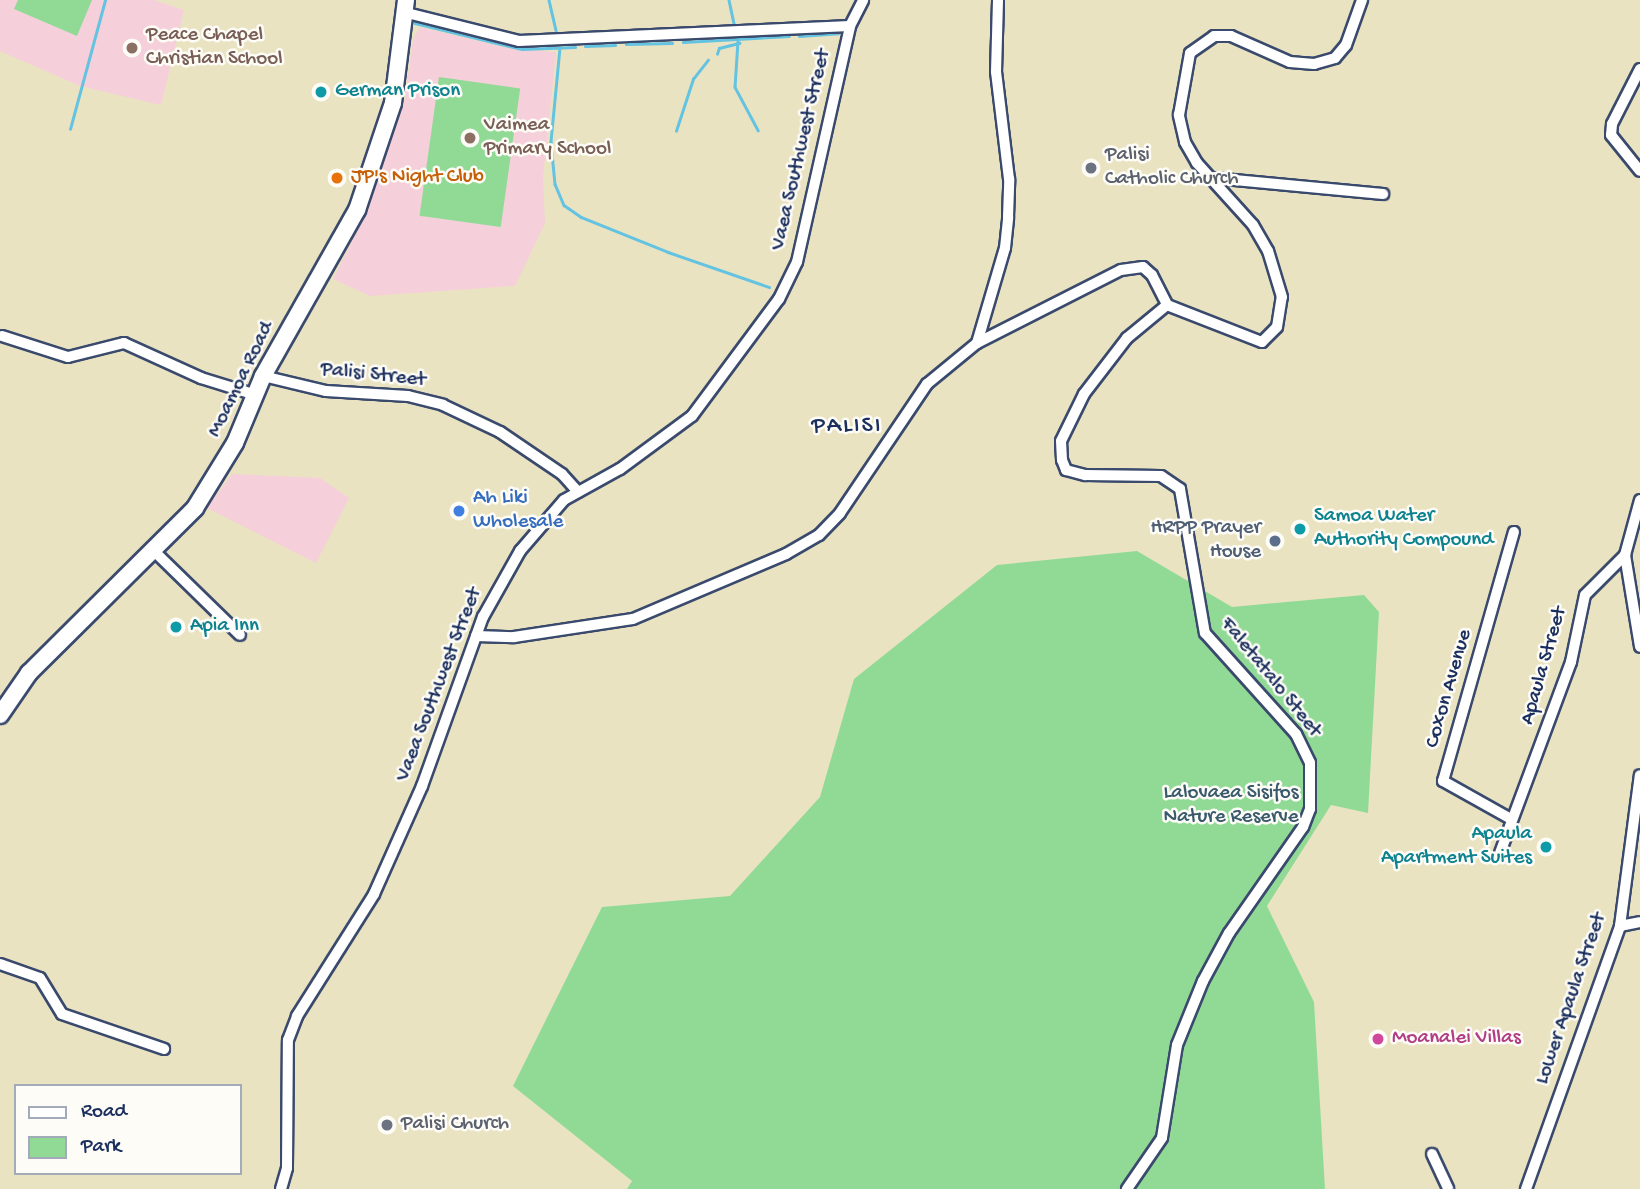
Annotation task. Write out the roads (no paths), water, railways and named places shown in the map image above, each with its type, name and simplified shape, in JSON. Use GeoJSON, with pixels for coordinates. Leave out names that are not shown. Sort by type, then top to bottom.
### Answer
{"type":"FeatureCollection","features":[{"type":"Feature","properties":{"kind":"street","name":"Vaea Southwest Street"},"geometry":{"type":"LineString","coordinates":[[281,1189],[287,1168],[288,1040],[297,1016],[374,894],[422,786],[476,636],[520,551],[564,500],[662,441],[692,416],[779,299],[797,262],[850,26],[863,0]]}},
{"type":"Feature","properties":{"kind":"street"},"geometry":{"type":"LineString","coordinates":[[977,343],[1005,248],[1008,217],[1009,179],[996,72],[998,0]]}},
{"type":"Feature","properties":{"kind":"street"},"geometry":{"type":"LineString","coordinates":[[476,636],[514,637],[633,619],[727,582],[819,535],[840,513],[927,384],[977,343],[1091,283],[1132,267],[1143,267],[1152,275],[1167,305],[1262,342],[1276,327],[1282,297],[1268,251],[1254,225],[1185,142],[1180,116],[1190,53],[1214,36],[1231,36],[1290,62],[1314,64],[1335,58],[1346,45],[1362,0]]}},
{"type":"Feature","properties":{"kind":"street"},"geometry":{"type":"LineString","coordinates":[[407,7],[519,41],[850,26]]}},
{"type":"Feature","properties":{"kind":"street","name":"Moamoa Road"},"geometry":{"type":"LineString","coordinates":[[0,715],[29,673],[195,508],[235,443],[263,376],[357,211],[393,103],[407,7]]}},
{"type":"Feature","properties":{"kind":"street"},"geometry":{"type":"LineString","coordinates":[[1640,69],[1612,124],[1611,135],[1640,171]]}},
{"type":"Feature","properties":{"kind":"street"},"geometry":{"type":"LineString","coordinates":[[1213,178],[1383,194]]}},
{"type":"Feature","properties":{"kind":"street","name":"Faletatalo Steet"},"geometry":{"type":"LineString","coordinates":[[1127,1189],[1162,1138],[1177,1045],[1193,1003],[1229,933],[1303,827],[1313,786],[1306,750],[1296,734],[1205,633],[1180,489],[1161,477],[1066,470],[1062,460],[1061,441],[1084,394],[1127,338],[1167,305]]}},
{"type":"Feature","properties":{"kind":"street"},"geometry":{"type":"LineString","coordinates":[[2,336],[68,357],[124,343],[201,378],[256,394]]}},
{"type":"Feature","properties":{"kind":"street","name":"Palisi Street"},"geometry":{"type":"LineString","coordinates":[[263,376],[326,391],[408,396],[443,405],[500,432],[562,474],[578,492]]}},
{"type":"Feature","properties":{"kind":"street","name":"Apaula Street"},"geometry":{"type":"LineString","coordinates":[[1500,853],[1511,818],[1526,791],[1571,662],[1586,595],[1625,555],[1640,500]]}},
{"type":"Feature","properties":{"kind":"street","name":"Coxon Avenue"},"geometry":{"type":"LineString","coordinates":[[1511,818],[1443,781],[1514,532]]}},
{"type":"Feature","properties":{"kind":"street"},"geometry":{"type":"LineString","coordinates":[[154,551],[240,635]]}},
{"type":"Feature","properties":{"kind":"street"},"geometry":{"type":"LineString","coordinates":[[1625,555],[1640,647]]}},
{"type":"Feature","properties":{"kind":"street","name":"Lower Apaula Street"},"geometry":{"type":"LineString","coordinates":[[1526,1189],[1620,926],[1640,775]]}},
{"type":"Feature","properties":{"kind":"street"},"geometry":{"type":"LineString","coordinates":[[1620,926],[1640,922]]}},
{"type":"Feature","properties":{"kind":"street"},"geometry":{"type":"LineString","coordinates":[[0,964],[40,978],[62,1014],[164,1049]]}},
{"type":"Feature","properties":{"kind":"street"},"geometry":{"type":"LineString","coordinates":[[1432,1154],[1448,1189]]}},
{"type":"Feature","properties":{"kind":"waterway"},"geometry":{"type":"LineString","coordinates":[[70,129],[105,0]]}},
{"type":"Feature","properties":{"kind":"waterway"},"geometry":{"type":"LineString","coordinates":[[549,0],[556,30]]}},
{"type":"Feature","properties":{"kind":"waterway"},"geometry":{"type":"LineString","coordinates":[[729,0],[734,23]]}},
{"type":"Feature","properties":{"kind":"waterway"},"geometry":{"type":"LineString","coordinates":[[415,23],[522,49],[575,47]]}},
{"type":"Feature","properties":{"kind":"waterway"},"geometry":{"type":"LineString","coordinates":[[799,36],[838,33]]}},
{"type":"Feature","properties":{"kind":"waterway"},"geometry":{"type":"LineString","coordinates":[[683,42],[789,36]]}},
{"type":"Feature","properties":{"kind":"waterway"},"geometry":{"type":"LineString","coordinates":[[738,41],[735,87],[758,130]]}},
{"type":"Feature","properties":{"kind":"waterway"},"geometry":{"type":"LineString","coordinates":[[626,44],[672,43]]}},
{"type":"Feature","properties":{"kind":"waterway"},"geometry":{"type":"LineString","coordinates":[[717,54],[719,48],[739,43]]}},
{"type":"Feature","properties":{"kind":"waterway"},"geometry":{"type":"LineString","coordinates":[[585,46],[615,45]]}},
{"type":"Feature","properties":{"kind":"waterway"},"geometry":{"type":"LineString","coordinates":[[560,48],[551,142],[555,184],[564,205],[581,217],[668,252],[769,287]]}},
{"type":"Feature","properties":{"kind":"waterway"},"geometry":{"type":"LineString","coordinates":[[676,131],[693,79],[708,60]]}},
{"type":"Feature","properties":{"kind":"place","name":"Peace Chapel Christian School"},"geometry":{"type":"Point","coordinates":[132,48]}},
{"type":"Feature","properties":{"kind":"place","name":"German Prison"},"geometry":{"type":"Point","coordinates":[321,92]}},
{"type":"Feature","properties":{"kind":"place","name":"Vaimea Primary School"},"geometry":{"type":"Point","coordinates":[470,138]}},
{"type":"Feature","properties":{"kind":"place","name":"Palisi Catholic Church"},"geometry":{"type":"Point","coordinates":[1091,168]}},
{"type":"Feature","properties":{"kind":"place","name":"JP's Night Club"},"geometry":{"type":"Point","coordinates":[337,178]}},
{"type":"Feature","properties":{"kind":"place","name":"Ah Liki Wholesale"},"geometry":{"type":"Point","coordinates":[459,511]}},
{"type":"Feature","properties":{"kind":"place","name":"Samoa Water Authority Compound"},"geometry":{"type":"Point","coordinates":[1300,529]}},
{"type":"Feature","properties":{"kind":"place","name":"HRPP Prayer House"},"geometry":{"type":"Point","coordinates":[1275,541]}},
{"type":"Feature","properties":{"kind":"place","name":"Apia Inn"},"geometry":{"type":"Point","coordinates":[176,627]}},
{"type":"Feature","properties":{"kind":"place","name":"Apaula Apartment Suites"},"geometry":{"type":"Point","coordinates":[1546,847]}},
{"type":"Feature","properties":{"kind":"place","name":"Moanalei Villas"},"geometry":{"type":"Point","coordinates":[1378,1039]}},
{"type":"Feature","properties":{"kind":"place","name":"Palisi Church"},"geometry":{"type":"Point","coordinates":[387,1125]}},
{"type":"Feature","properties":{"kind":"district","name":"PALISI"},"geometry":{"type":"Point","coordinates":[847,427]}},
{"type":"Feature","properties":{"kind":"park label","name":"Lalovaea Sisifos Nature Reserve"},"geometry":{"type":"Point","coordinates":[1231,806]}}]}
